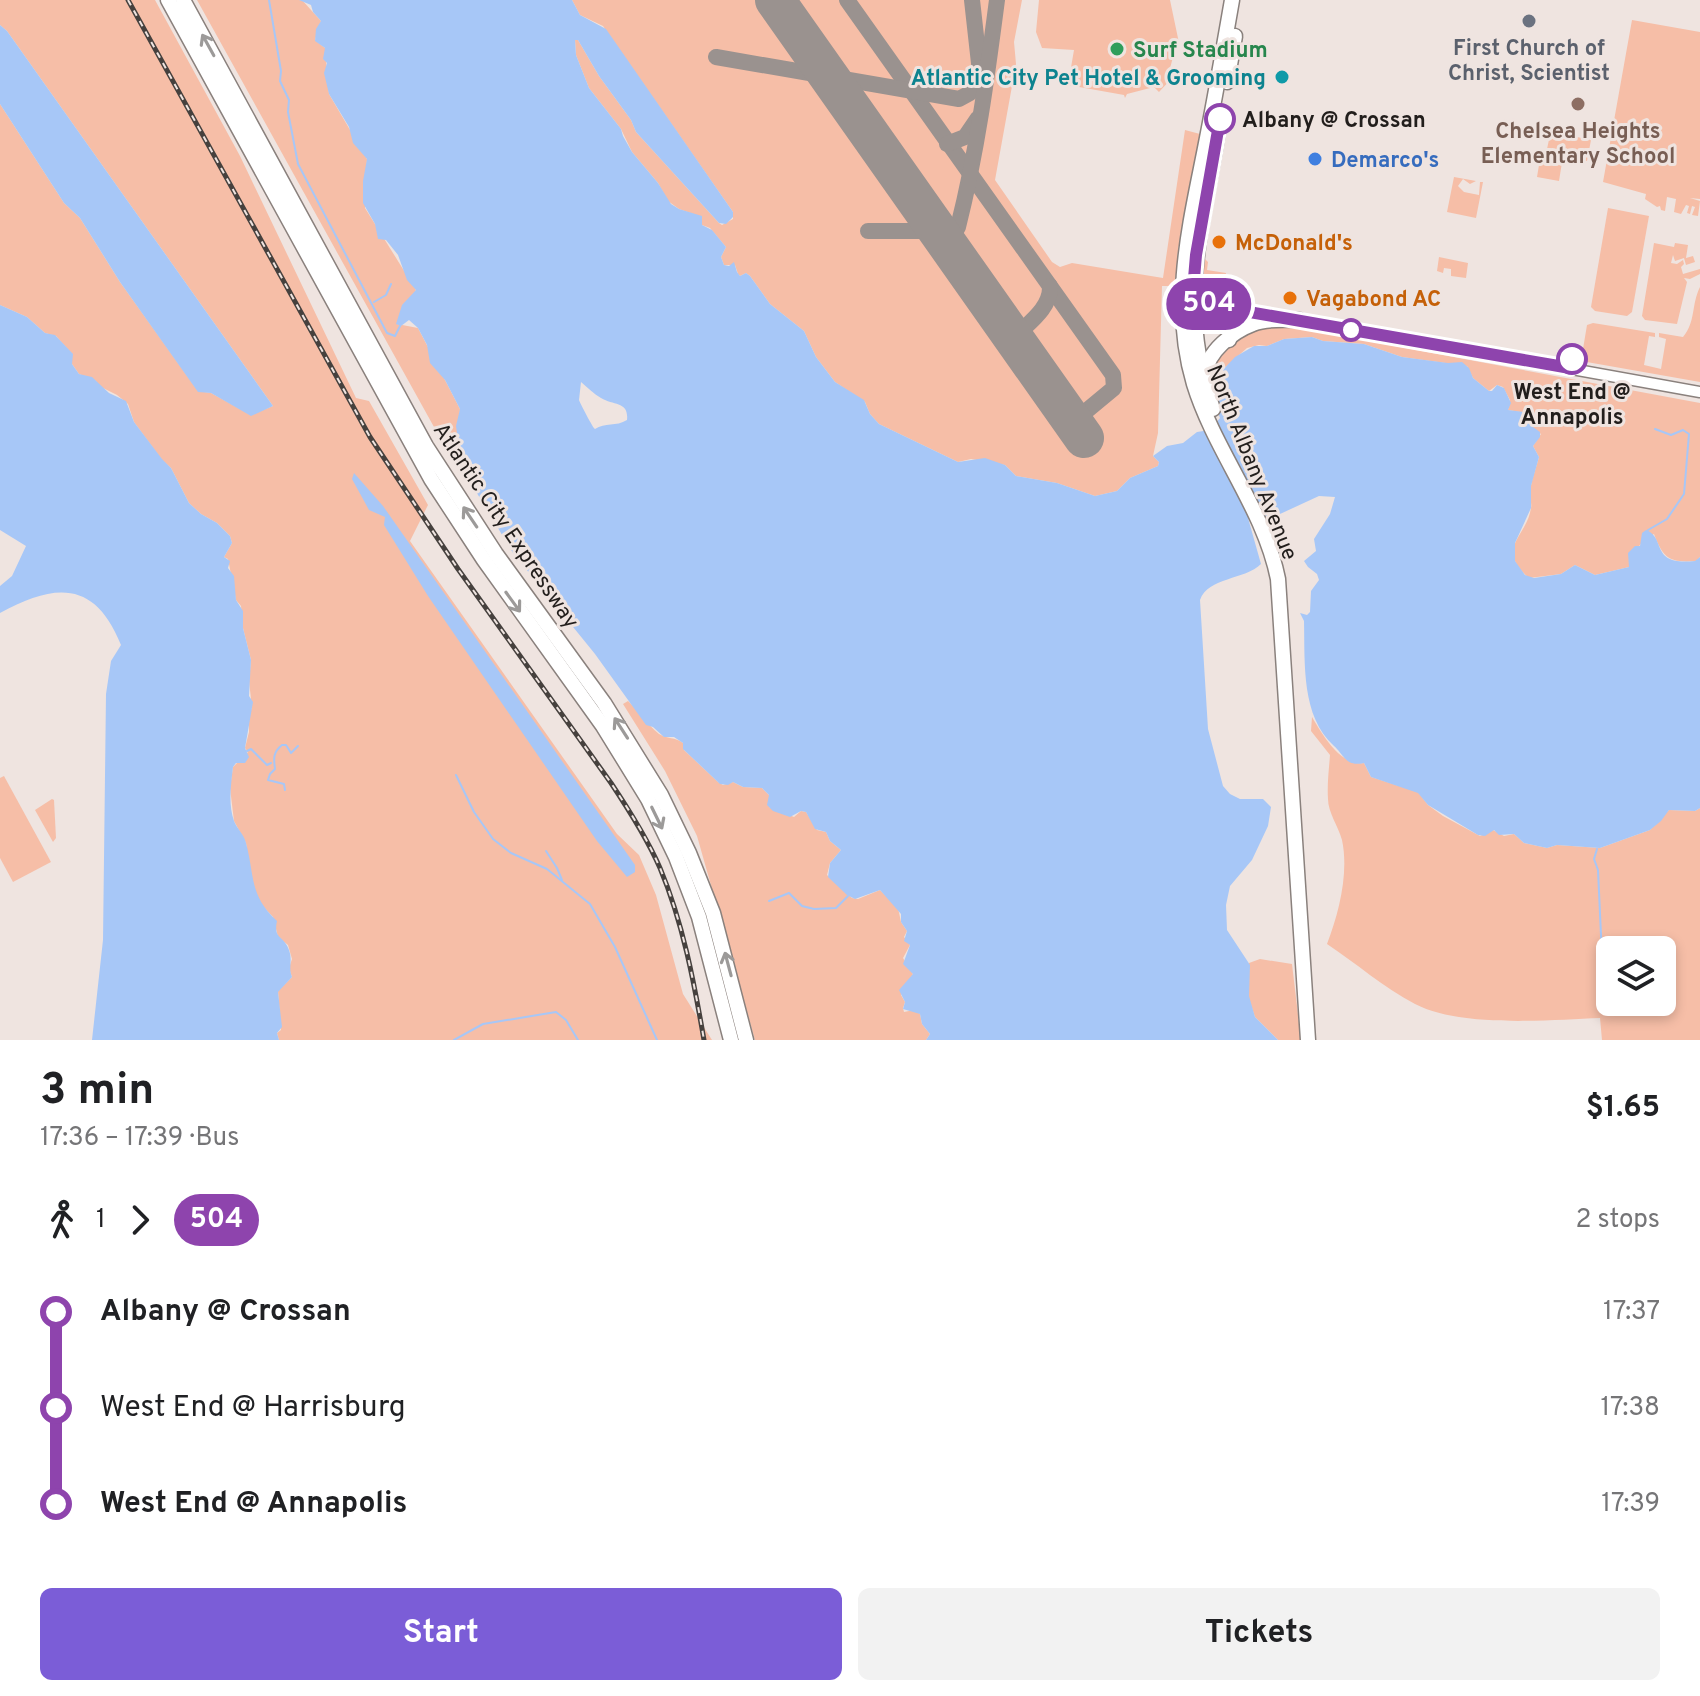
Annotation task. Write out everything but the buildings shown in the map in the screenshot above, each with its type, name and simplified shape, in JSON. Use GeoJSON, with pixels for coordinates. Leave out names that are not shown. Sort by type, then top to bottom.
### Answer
{"type":"FeatureCollection","features":[{"type":"Feature","properties":{"kind":"highway","name":"Atlantic City Expressway"},"geometry":{"type":"LineString","coordinates":[[168,0],[420,461],[465,534],[603,726],[648,799],[676,857],[699,917],[731,1040]]}},
{"type":"Feature","properties":{"kind":"highway","name":"Atlantic City Expressway"},"geometry":{"type":"LineString","coordinates":[[183,0],[426,446],[496,554],[604,703],[661,795],[713,913],[746,1040]]}},
{"type":"Feature","properties":{"kind":"highway","name":"North Albany Avenue"},"geometry":{"type":"LineString","coordinates":[[1232,0],[1184,256],[1188,360],[1283,562],[1289,605],[1316,1040]]}},
{"type":"Feature","properties":{"kind":"highway","name":"North Albany Avenue"},"geometry":{"type":"LineString","coordinates":[[1187,301],[1242,0]]}},
{"type":"Feature","properties":{"kind":"highway"},"geometry":{"type":"LineString","coordinates":[[1228,307],[1233,325],[1229,340]]}},
{"type":"Feature","properties":{"kind":"highway"},"geometry":{"type":"LineString","coordinates":[[1209,407],[1208,360],[1229,340],[1253,324],[1299,320]]}},
{"type":"Feature","properties":{"kind":"highway","name":"North Albany Avenue"},"geometry":{"type":"LineString","coordinates":[[1265,526],[1281,600],[1308,1040]]}},
{"type":"Feature","properties":{"kind":"main road"},"geometry":{"type":"LineString","coordinates":[[1187,301],[1700,392]]}},
{"type":"Feature","properties":{"kind":"shaded area"},"geometry":{"type":"Polygon","coordinates":[[[0,0],[155,0],[240,156],[356,398],[369,401],[428,505],[410,541],[617,834],[639,855],[656,895],[683,994],[712,1040],[279,1040],[278,991],[292,977],[289,968],[292,959],[288,945],[278,937],[273,917],[257,900],[246,843],[234,821],[230,788],[233,767],[248,752],[245,748],[252,708],[249,681],[251,660],[241,606],[236,600],[228,559],[224,557],[232,543],[230,536],[189,503],[171,468],[134,422],[128,404],[96,381],[79,374],[72,364],[72,354],[56,336],[45,333],[27,317],[0,305],[0,104],[64,203],[80,218],[120,282],[198,391],[211,393],[251,415],[273,406],[0,25],[0,0]]]}},
{"type":"Feature","properties":{"kind":"shaded area"},"geometry":{"type":"Polygon","coordinates":[[[197,0],[302,0],[321,21],[315,40],[325,48],[329,94],[367,159],[365,208],[416,290],[397,324],[418,328],[460,409],[457,460],[467,476],[464,477],[439,436],[197,0]]]}},
{"type":"Feature","properties":{"kind":"shaded area"},"geometry":{"type":"Polygon","coordinates":[[[572,0],[1022,0],[1014,42],[1016,64],[995,180],[1052,262],[1060,267],[1072,263],[1163,278],[1185,130],[1200,134],[1178,250],[1175,286],[1162,286],[1158,433],[1153,456],[1159,462],[1158,466],[1130,478],[1117,491],[1095,496],[1057,483],[1016,476],[1005,465],[971,459],[958,462],[879,424],[865,402],[835,382],[816,357],[804,331],[770,304],[750,276],[746,273],[740,276],[735,265],[724,265],[721,257],[726,247],[693,214],[668,201],[658,183],[632,152],[621,129],[589,88],[576,55],[575,40],[578,40],[636,132],[719,223],[722,225],[733,219],[733,212],[603,26],[580,15],[572,0]]]}},
{"type":"Feature","properties":{"kind":"shaded area","name":"Surf Stadium"},"geometry":{"type":"Polygon","coordinates":[[[1039,0],[1170,0],[1179,43],[1169,72],[1173,77],[1159,92],[1154,87],[1127,94],[1125,98],[1124,95],[1068,85],[1074,50],[1042,48],[1036,32],[1039,0]]]}},
{"type":"Feature","properties":{"kind":"shaded area"},"geometry":{"type":"Polygon","coordinates":[[[1632,20],[1700,32],[1700,199],[1690,198],[1700,201],[1698,216],[1692,215],[1695,207],[1692,206],[1690,214],[1687,213],[1689,206],[1686,205],[1681,214],[1674,212],[1676,199],[1667,197],[1665,211],[1645,199],[1646,194],[1603,182],[1632,20]]]}},
{"type":"Feature","properties":{"kind":"shaded area"},"geometry":{"type":"Polygon","coordinates":[[[1554,132],[1591,140],[1587,161],[1563,156],[1559,181],[1537,177],[1541,153],[1549,154],[1550,135],[1554,132]]]}},
{"type":"Feature","properties":{"kind":"shaded area"},"geometry":{"type":"Polygon","coordinates":[[[1454,177],[1476,181],[1470,184],[1463,179],[1458,186],[1464,192],[1479,195],[1480,182],[1483,182],[1476,218],[1447,212],[1454,177]]]}},
{"type":"Feature","properties":{"kind":"shaded area"},"geometry":{"type":"Polygon","coordinates":[[[1608,208],[1649,216],[1632,312],[1627,316],[1595,311],[1591,307],[1608,208]]]}},
{"type":"Feature","properties":{"kind":"shaded area"},"geometry":{"type":"Polygon","coordinates":[[[1654,243],[1674,247],[1675,243],[1688,245],[1686,258],[1693,256],[1695,262],[1686,265],[1684,258],[1675,261],[1673,255],[1671,263],[1677,264],[1683,260],[1683,274],[1700,269],[1700,274],[1690,279],[1684,278],[1687,282],[1677,324],[1645,320],[1642,316],[1654,243]]]}},
{"type":"Feature","properties":{"kind":"shaded area"},"geometry":{"type":"Polygon","coordinates":[[[1439,257],[1468,263],[1466,278],[1451,276],[1451,269],[1444,268],[1443,273],[1437,271],[1439,257]]]}},
{"type":"Feature","properties":{"kind":"shaded area"},"geometry":{"type":"Polygon","coordinates":[[[1205,259],[1208,262],[1207,270],[1226,273],[1225,280],[1228,281],[1224,298],[1201,292],[1202,261],[1205,259]]]}},
{"type":"Feature","properties":{"kind":"shaded area"},"geometry":{"type":"Polygon","coordinates":[[[1700,287],[1700,382],[1581,361],[1587,325],[1593,323],[1655,333],[1655,337],[1649,336],[1644,365],[1661,369],[1666,339],[1659,337],[1659,333],[1683,337],[1690,325],[1700,287]]]}},
{"type":"Feature","properties":{"kind":"shaded area"},"geometry":{"type":"Polygon","coordinates":[[[1271,323],[1700,403],[1700,557],[1696,561],[1673,560],[1664,554],[1654,534],[1637,548],[1629,567],[1595,575],[1575,565],[1561,574],[1529,578],[1519,568],[1513,550],[1528,518],[1531,486],[1539,457],[1533,446],[1541,434],[1529,425],[1532,414],[1508,410],[1510,400],[1503,387],[1497,385],[1489,391],[1473,378],[1467,366],[1402,357],[1364,344],[1323,341],[1312,337],[1284,339],[1267,346],[1247,348],[1220,372],[1215,383],[1212,367],[1219,359],[1245,336],[1271,323]]]}},
{"type":"Feature","properties":{"kind":"shaded area"},"geometry":{"type":"Polygon","coordinates":[[[628,701],[659,734],[683,743],[684,750],[718,782],[762,788],[769,795],[769,807],[794,817],[801,811],[806,812],[817,830],[826,832],[830,841],[841,850],[830,863],[827,875],[852,898],[858,899],[880,890],[898,908],[907,931],[904,937],[910,945],[903,958],[913,974],[901,995],[905,1002],[903,1008],[904,1012],[914,1010],[920,1014],[922,1024],[930,1034],[926,1040],[755,1040],[697,836],[665,771],[623,704],[628,701]]]}},
{"type":"Feature","properties":{"kind":"shaded area"},"geometry":{"type":"Polygon","coordinates":[[[1312,717],[1333,748],[1348,760],[1364,763],[1371,777],[1418,792],[1428,805],[1443,816],[1480,836],[1493,830],[1504,836],[1514,834],[1524,843],[1547,848],[1557,845],[1600,848],[1650,830],[1669,810],[1695,811],[1700,808],[1700,1040],[1602,1040],[1600,1018],[1506,1021],[1434,1012],[1392,991],[1327,944],[1342,893],[1344,866],[1342,840],[1328,804],[1330,755],[1311,731],[1312,717]]]}},
{"type":"Feature","properties":{"kind":"shaded area"},"geometry":{"type":"Polygon","coordinates":[[[4,776],[51,862],[13,882],[0,858],[0,778],[4,776]]]}},
{"type":"Feature","properties":{"kind":"shaded area"},"geometry":{"type":"Polygon","coordinates":[[[52,799],[56,838],[53,842],[35,810],[52,799]]]}},
{"type":"Feature","properties":{"kind":"shaded area"},"geometry":{"type":"Polygon","coordinates":[[[1260,959],[1292,964],[1301,1040],[1278,1040],[1255,1017],[1249,999],[1249,963],[1260,959]]]}},
{"type":"Feature","properties":{"kind":"water"},"geometry":{"type":"Polygon","coordinates":[[[299,0],[572,0],[580,15],[606,29],[733,212],[733,217],[726,224],[719,223],[636,132],[578,40],[575,40],[576,55],[589,88],[621,129],[632,152],[671,204],[702,216],[702,225],[712,230],[726,247],[721,257],[724,265],[734,262],[740,276],[746,273],[750,276],[770,304],[804,331],[816,357],[835,382],[864,400],[879,424],[958,462],[985,458],[1005,465],[1016,476],[1057,483],[1095,496],[1117,491],[1130,478],[1158,466],[1159,462],[1153,456],[1167,446],[1183,443],[1197,432],[1210,430],[1220,418],[1215,383],[1217,376],[1235,357],[1254,346],[1312,337],[1323,341],[1364,344],[1402,357],[1462,362],[1473,378],[1489,391],[1497,385],[1504,388],[1511,403],[1508,410],[1531,413],[1530,425],[1540,432],[1533,446],[1539,457],[1531,486],[1531,508],[1515,543],[1515,561],[1525,575],[1534,578],[1561,574],[1575,565],[1595,575],[1629,567],[1628,553],[1635,546],[1640,546],[1642,533],[1646,530],[1671,559],[1695,561],[1700,557],[1700,808],[1695,811],[1669,810],[1650,830],[1600,848],[1557,845],[1547,848],[1524,843],[1514,834],[1499,835],[1494,830],[1485,836],[1478,835],[1428,805],[1418,793],[1371,777],[1364,763],[1346,760],[1323,734],[1316,720],[1310,705],[1305,672],[1304,621],[1300,613],[1307,615],[1310,612],[1311,591],[1319,580],[1304,561],[1316,551],[1314,539],[1330,514],[1335,497],[1319,496],[1280,514],[1248,518],[1261,564],[1211,587],[1200,600],[1208,729],[1223,786],[1240,799],[1263,799],[1271,807],[1268,826],[1252,860],[1230,886],[1226,905],[1227,930],[1250,965],[1249,996],[1255,1017],[1278,1040],[926,1040],[930,1034],[922,1024],[920,1014],[903,1009],[905,1002],[899,990],[913,974],[903,964],[910,945],[904,941],[907,931],[901,922],[901,914],[880,890],[855,899],[828,877],[830,863],[841,850],[830,841],[826,832],[815,829],[806,812],[801,811],[790,817],[773,811],[767,805],[769,795],[762,788],[743,787],[733,782],[720,784],[683,749],[683,743],[674,737],[664,737],[646,725],[595,654],[513,553],[457,460],[460,455],[456,426],[460,409],[445,380],[430,363],[427,345],[418,328],[409,320],[401,326],[396,324],[402,305],[416,290],[407,280],[398,255],[386,240],[378,239],[375,224],[363,203],[367,159],[353,143],[349,127],[329,94],[324,73],[327,63],[323,59],[325,48],[315,41],[316,29],[321,21],[311,5],[299,0]],[[581,382],[579,400],[595,429],[627,420],[623,407],[601,398],[581,382]]]}},
{"type":"Feature","properties":{"kind":"water"},"geometry":{"type":"Polygon","coordinates":[[[0,25],[273,406],[251,416],[211,393],[198,392],[120,282],[80,218],[64,203],[0,104],[0,25]]]}},
{"type":"Feature","properties":{"kind":"water"},"geometry":{"type":"Polygon","coordinates":[[[0,305],[27,317],[45,333],[55,335],[73,354],[72,364],[79,374],[92,377],[109,393],[126,401],[134,422],[171,468],[189,503],[230,536],[232,543],[224,557],[230,561],[228,568],[234,576],[236,600],[243,611],[243,628],[251,660],[249,696],[253,702],[245,748],[249,757],[245,763],[236,763],[233,767],[231,808],[234,821],[245,840],[257,894],[277,921],[278,935],[290,954],[292,977],[278,992],[282,1027],[277,1033],[279,1040],[92,1040],[103,940],[106,694],[111,661],[121,645],[99,608],[86,598],[71,593],[38,596],[0,613],[0,586],[12,576],[26,546],[0,530],[0,305]]]}},
{"type":"Feature","properties":{"kind":"water"},"geometry":{"type":"Polygon","coordinates":[[[354,473],[383,506],[635,865],[635,872],[627,877],[597,841],[428,596],[384,525],[385,517],[369,510],[352,479],[354,473]]]}},
{"type":"Feature","properties":{"kind":"waterway"},"geometry":{"type":"LineString","coordinates":[[269,0],[280,81],[289,100],[288,112],[298,164],[387,333],[395,336],[400,326]]}},
{"type":"Feature","properties":{"kind":"waterway"},"geometry":{"type":"LineString","coordinates":[[374,302],[386,295],[391,284]]}},
{"type":"Feature","properties":{"kind":"waterway"},"geometry":{"type":"LineString","coordinates":[[1648,530],[1667,519],[1684,494],[1689,434],[1683,430],[1671,435],[1655,429]]}},
{"type":"Feature","properties":{"kind":"waterway"},"geometry":{"type":"LineString","coordinates":[[285,790],[284,784],[268,780],[275,769],[275,754],[282,745],[286,745],[291,753],[298,746]]}},
{"type":"Feature","properties":{"kind":"waterway"},"geometry":{"type":"LineString","coordinates":[[247,751],[251,749],[267,765],[271,763]]}},
{"type":"Feature","properties":{"kind":"waterway"},"geometry":{"type":"LineString","coordinates":[[456,775],[474,812],[493,839],[511,853],[547,869],[590,904],[615,947],[657,1040]]}},
{"type":"Feature","properties":{"kind":"waterway"},"geometry":{"type":"LineString","coordinates":[[1597,849],[1594,859],[1598,870],[1601,936]]}},
{"type":"Feature","properties":{"kind":"waterway"},"geometry":{"type":"LineString","coordinates":[[546,851],[562,880]]}},
{"type":"Feature","properties":{"kind":"waterway"},"geometry":{"type":"LineString","coordinates":[[769,901],[789,893],[802,906],[836,908],[848,896]]}},
{"type":"Feature","properties":{"kind":"waterway"},"geometry":{"type":"LineString","coordinates":[[454,1040],[483,1024],[556,1012],[566,1020],[578,1040]]}},
{"type":"Feature","properties":{"kind":"taxiway"},"geometry":{"type":"LineString","coordinates":[[847,0],[1113,375],[1114,388],[1073,422]]}},
{"type":"Feature","properties":{"kind":"taxiway"},"geometry":{"type":"LineString","coordinates":[[972,0],[980,72]]}},
{"type":"Feature","properties":{"kind":"taxiway"},"geometry":{"type":"LineString","coordinates":[[868,231],[925,231],[943,238],[954,234],[958,227],[976,143],[997,0]]}},
{"type":"Feature","properties":{"kind":"taxiway"},"geometry":{"type":"LineString","coordinates":[[716,57],[959,99],[970,93],[980,68]]}},
{"type":"Feature","properties":{"kind":"taxiway"},"geometry":{"type":"LineString","coordinates":[[947,144],[965,137],[978,118]]}},
{"type":"Feature","properties":{"kind":"taxiway"},"geometry":{"type":"LineString","coordinates":[[1007,329],[1021,331],[1031,322],[1045,305],[1050,286]]}},
{"type":"Feature","properties":{"kind":"runway"},"geometry":{"type":"LineString","coordinates":[[775,0],[1084,438]]}},
{"type":"Feature","properties":{"kind":"railway"},"geometry":{"type":"LineString","coordinates":[[128,0],[370,437],[644,835],[675,910],[692,975],[704,1040]]}},
{"type":"Feature","properties":{"kind":"bus line","name":"504"},"geometry":{"type":"LineString","coordinates":[[1220,119],[1196,255],[1192,302],[1570,368],[1572,359]]}},
{"type":"Feature","properties":{"kind":"place","name":"First Church of Christ, Scientist"},"geometry":{"type":"Point","coordinates":[1529,21]}},
{"type":"Feature","properties":{"kind":"place","name":"Surf Stadium"},"geometry":{"type":"Point","coordinates":[1117,49]}},
{"type":"Feature","properties":{"kind":"place","name":"Atlantic City Pet Hotel & Grooming"},"geometry":{"type":"Point","coordinates":[1282,77]}},
{"type":"Feature","properties":{"kind":"place","name":"Chelsea Heights Elementary School"},"geometry":{"type":"Point","coordinates":[1578,104]}},
{"type":"Feature","properties":{"kind":"place","name":"Albany @ Crossan"},"geometry":{"type":"Point","coordinates":[1220,119]}},
{"type":"Feature","properties":{"kind":"place","name":"Demarco's"},"geometry":{"type":"Point","coordinates":[1315,159]}},
{"type":"Feature","properties":{"kind":"place","name":"McDonald's"},"geometry":{"type":"Point","coordinates":[1219,242]}},
{"type":"Feature","properties":{"kind":"place","name":"Vagabond AC"},"geometry":{"type":"Point","coordinates":[1290,298]}},
{"type":"Feature","properties":{"kind":"place","name":"West End @ Annapolis"},"geometry":{"type":"Point","coordinates":[1572,359]}}]}
